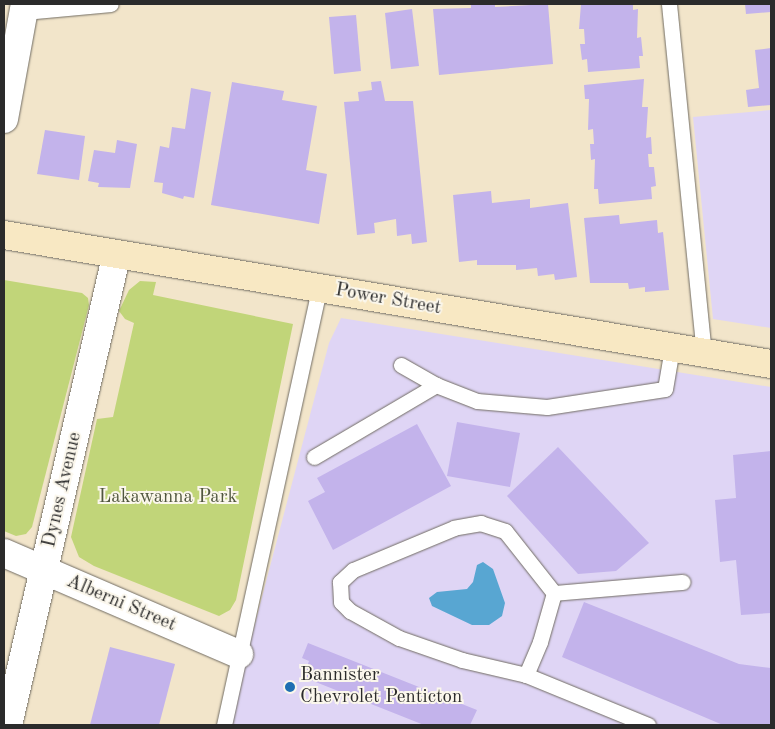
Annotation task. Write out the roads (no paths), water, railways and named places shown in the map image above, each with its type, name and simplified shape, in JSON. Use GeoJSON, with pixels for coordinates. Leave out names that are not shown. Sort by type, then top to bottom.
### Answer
{"type":"FeatureCollection","features":[{"type":"Feature","properties":{"kind":"street"},"geometry":{"type":"LineString","coordinates":[[4,119],[24,8]]}},
{"type":"Feature","properties":{"kind":"street","name":"Power Street"},"geometry":{"type":"LineString","coordinates":[[4,235],[771,364]]}},
{"type":"Feature","properties":{"kind":"street","name":"Dynes Avenue"},"geometry":{"type":"LineString","coordinates":[[8,725],[117,254]]}},
{"type":"Feature","properties":{"kind":"street","name":"Alberni Street"},"geometry":{"type":"LineString","coordinates":[[4,553],[239,654]]}},
{"type":"Feature","properties":{"kind":"lane"},"geometry":{"type":"LineString","coordinates":[[24,8],[111,4]]}},
{"type":"Feature","properties":{"kind":"lane"},"geometry":{"type":"LineString","coordinates":[[670,4],[704,353]]}},
{"type":"Feature","properties":{"kind":"lane"},"geometry":{"type":"LineString","coordinates":[[224,725],[319,288]]}},
{"type":"Feature","properties":{"kind":"lane"},"geometry":{"type":"LineString","coordinates":[[401,365],[436,384],[476,401],[547,408],[665,389],[672,348]]}},
{"type":"Feature","properties":{"kind":"lane"},"geometry":{"type":"LineString","coordinates":[[314,457],[436,384]]}},
{"type":"Feature","properties":{"kind":"lane"},"geometry":{"type":"LineString","coordinates":[[554,593],[505,531],[480,523],[454,528],[371,562],[353,570],[340,582],[341,602],[350,611],[399,638],[462,660],[526,675],[648,725]]}},
{"type":"Feature","properties":{"kind":"lane"},"geometry":{"type":"LineString","coordinates":[[554,593],[683,582]]}},
{"type":"Feature","properties":{"kind":"lane"},"geometry":{"type":"LineString","coordinates":[[526,675],[540,642],[554,593]]}},
{"type":"Feature","properties":{"kind":"water"},"geometry":{"type":"Polygon","coordinates":[[[483,562],[493,569],[505,603],[502,616],[489,625],[472,625],[432,606],[429,598],[437,592],[467,589],[473,582],[477,565],[483,562]]]}},
{"type":"Feature","properties":{"kind":"place","name":"Bannister Chevrolet Penticton"},"geometry":{"type":"Point","coordinates":[290,687]}},
{"type":"Feature","properties":{"kind":"park label","name":"Lakawanna Park"},"geometry":{"type":"Point","coordinates":[168,498]}}]}
